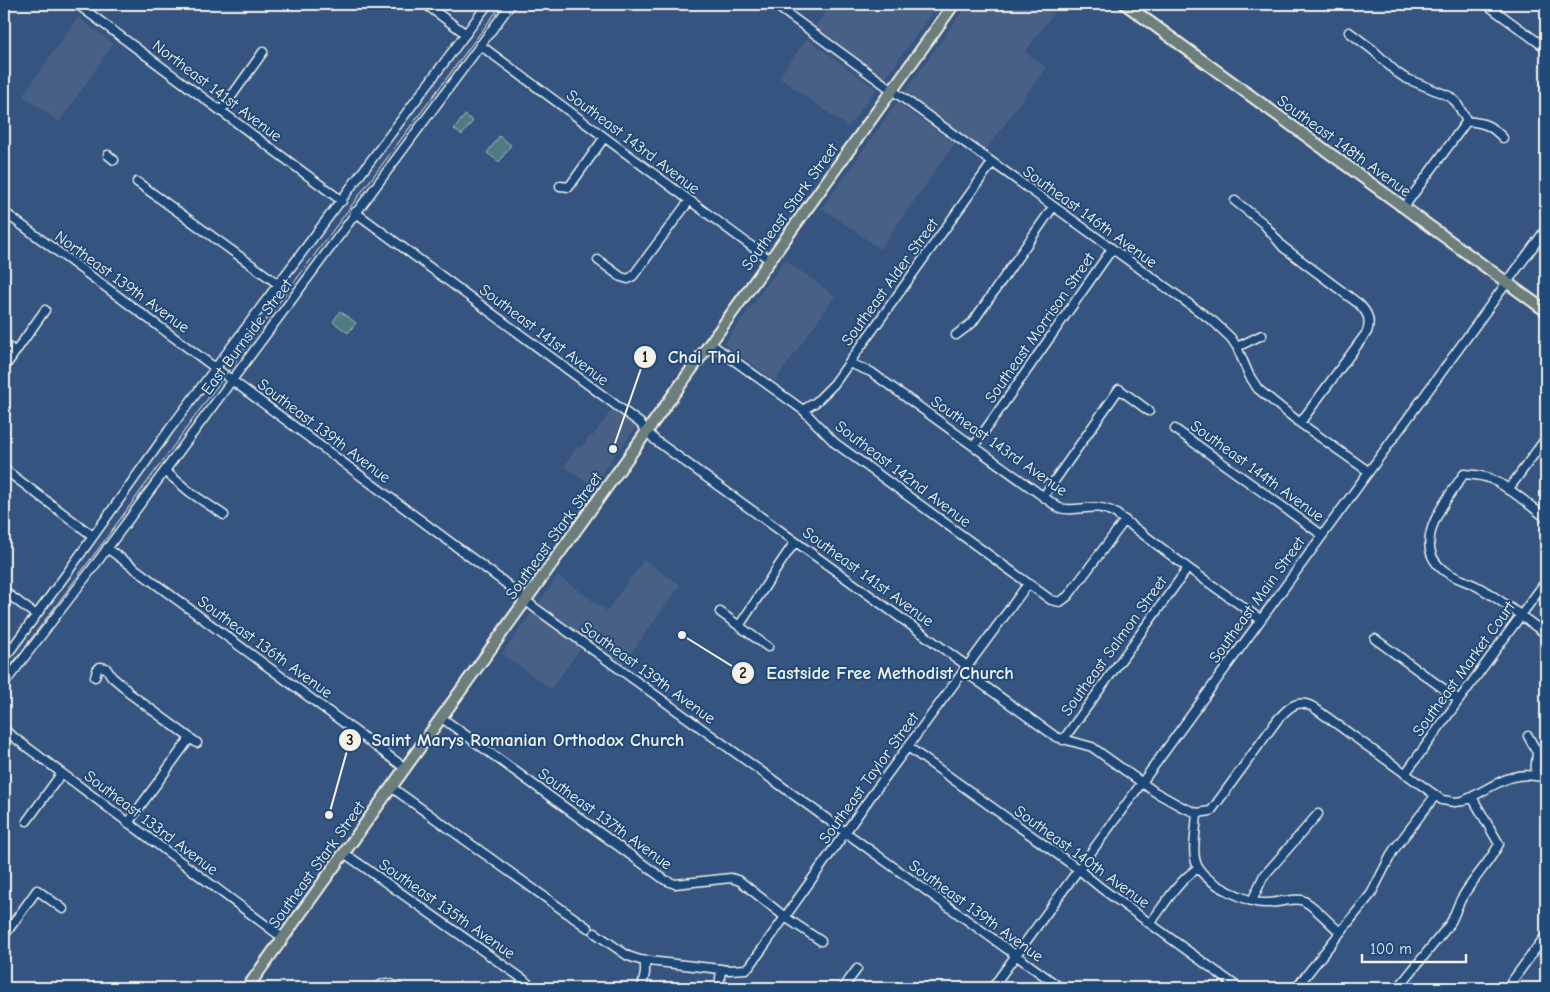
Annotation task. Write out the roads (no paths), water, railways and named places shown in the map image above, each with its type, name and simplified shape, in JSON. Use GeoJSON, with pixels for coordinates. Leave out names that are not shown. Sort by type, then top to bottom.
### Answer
{"type":"FeatureCollection","features":[{"type":"Feature","properties":{"kind":"main road","name":"Southeast Stark Street"},"geometry":{"type":"LineString","coordinates":[[247,988],[954,4]]}},
{"type":"Feature","properties":{"kind":"main road","name":"Southeast 148th Avenue"},"geometry":{"type":"LineString","coordinates":[[1125,4],[1546,311]]}},
{"type":"Feature","properties":{"kind":"street","name":"Northeast 141st Avenue"},"geometry":{"type":"LineString","coordinates":[[77,4],[342,201]]}},
{"type":"Feature","properties":{"kind":"street"},"geometry":{"type":"LineString","coordinates":[[425,4],[466,34]]}},
{"type":"Feature","properties":{"kind":"street","name":"East Burnside Street"},"geometry":{"type":"LineString","coordinates":[[4,659],[147,460],[488,4]]}},
{"type":"Feature","properties":{"kind":"street","name":"East Burnside Street"},"geometry":{"type":"LineString","coordinates":[[4,684],[108,548],[510,4]]}},
{"type":"Feature","properties":{"kind":"street","name":"Southeast 146th Avenue"},"geometry":{"type":"LineString","coordinates":[[774,4],[1214,322],[1231,338],[1237,347],[1249,375],[1258,389],[1300,423],[1368,471]]}},
{"type":"Feature","properties":{"kind":"street"},"geometry":{"type":"LineString","coordinates":[[1486,4],[1546,48]]}},
{"type":"Feature","properties":{"kind":"street"},"geometry":{"type":"LineString","coordinates":[[1349,32],[1405,78],[1449,96],[1456,102],[1467,121],[1487,125],[1503,138]]}},
{"type":"Feature","properties":{"kind":"street","name":"Southeast 143rd Avenue"},"geometry":{"type":"LineString","coordinates":[[480,45],[770,260]]}},
{"type":"Feature","properties":{"kind":"street"},"geometry":{"type":"LineString","coordinates":[[221,111],[263,52]]}},
{"type":"Feature","properties":{"kind":"street"},"geometry":{"type":"LineString","coordinates":[[1404,208],[1467,121]]}},
{"type":"Feature","properties":{"kind":"street"},"geometry":{"type":"LineString","coordinates":[[560,186],[569,187],[604,138]]}},
{"type":"Feature","properties":{"kind":"street","name":"Southeast Alder Street"},"geometry":{"type":"LineString","coordinates":[[803,410],[825,394],[849,363],[992,163]]}},
{"type":"Feature","properties":{"kind":"street"},"geometry":{"type":"LineString","coordinates":[[138,182],[278,284]]}},
{"type":"Feature","properties":{"kind":"street"},"geometry":{"type":"LineString","coordinates":[[598,260],[621,277],[628,279],[633,276],[689,201]]}},
{"type":"Feature","properties":{"kind":"street"},"geometry":{"type":"LineString","coordinates":[[1234,202],[1263,223],[1283,247],[1359,304],[1368,316],[1367,332],[1300,423]]}},
{"type":"Feature","properties":{"kind":"street"},"geometry":{"type":"LineString","coordinates":[[956,335],[972,324],[1053,207]]}},
{"type":"Feature","properties":{"kind":"street","name":"Northeast 139th Avenue"},"geometry":{"type":"LineString","coordinates":[[4,212],[224,374]]}},
{"type":"Feature","properties":{"kind":"street","name":"Southeast 141st Avenue"},"geometry":{"type":"LineString","coordinates":[[355,212],[640,423],[655,440],[963,664],[968,674],[1056,737],[1092,747],[1169,801],[1197,813]]}},
{"type":"Feature","properties":{"kind":"street","name":"Southeast Main Street"},"geometry":{"type":"LineString","coordinates":[[992,988],[1546,229]]}},
{"type":"Feature","properties":{"kind":"street","name":"Southeast Morrison Street"},"geometry":{"type":"LineString","coordinates":[[974,446],[1112,249]]}},
{"type":"Feature","properties":{"kind":"street"},"geometry":{"type":"LineString","coordinates":[[4,368],[45,310]]}},
{"type":"Feature","properties":{"kind":"street"},"geometry":{"type":"LineString","coordinates":[[1237,347],[1262,335]]}},
{"type":"Feature","properties":{"kind":"street"},"geometry":{"type":"LineString","coordinates":[[4,343],[15,352]]}},
{"type":"Feature","properties":{"kind":"street","name":"Southeast 142nd Avenue"},"geometry":{"type":"LineString","coordinates":[[711,344],[803,410],[835,443],[1051,600],[1060,602],[1068,596],[1125,520]]}},
{"type":"Feature","properties":{"kind":"street","name":"Southeast 143rd Avenue"},"geometry":{"type":"LineString","coordinates":[[849,363],[871,372],[1059,508],[1068,510],[1090,507],[1107,508],[1260,619]]}},
{"type":"Feature","properties":{"kind":"street","name":"Southeast 139th Avenue"},"geometry":{"type":"LineString","coordinates":[[224,374],[535,608],[845,834],[1061,988]]}},
{"type":"Feature","properties":{"kind":"street"},"geometry":{"type":"LineString","coordinates":[[1043,496],[1118,389],[1149,411]]}},
{"type":"Feature","properties":{"kind":"street","name":"Southeast 144th Avenue"},"geometry":{"type":"LineString","coordinates":[[1175,429],[1322,535]]}},
{"type":"Feature","properties":{"kind":"street"},"geometry":{"type":"LineString","coordinates":[[1508,490],[1546,438]]}},
{"type":"Feature","properties":{"kind":"street"},"geometry":{"type":"LineString","coordinates":[[4,469],[93,536]]}},
{"type":"Feature","properties":{"kind":"street"},"geometry":{"type":"LineString","coordinates":[[165,471],[224,515]]}},
{"type":"Feature","properties":{"kind":"street"},"geometry":{"type":"LineString","coordinates":[[1546,518],[1492,479],[1464,474],[1435,518],[1429,541],[1432,555],[1441,569],[1481,588],[1546,634]]}},
{"type":"Feature","properties":{"kind":"street"},"geometry":{"type":"LineString","coordinates":[[739,626],[795,542]]}},
{"type":"Feature","properties":{"kind":"street","name":"Southeast 136th Avenue"},"geometry":{"type":"LineString","coordinates":[[108,548],[405,768]]}},
{"type":"Feature","properties":{"kind":"street","name":"Southeast Salmon Street"},"geometry":{"type":"LineString","coordinates":[[1063,740],[1188,568]]}},
{"type":"Feature","properties":{"kind":"street","name":"Southeast Market Court"},"geometry":{"type":"LineString","coordinates":[[1405,774],[1546,581]]}},
{"type":"Feature","properties":{"kind":"street","name":"Southeast Taylor Street"},"geometry":{"type":"LineString","coordinates":[[721,969],[740,970],[750,966],[1028,584]]}},
{"type":"Feature","properties":{"kind":"street"},"geometry":{"type":"LineString","coordinates":[[4,590],[36,615]]}},
{"type":"Feature","properties":{"kind":"street"},"geometry":{"type":"LineString","coordinates":[[720,612],[768,647]]}},
{"type":"Feature","properties":{"kind":"street"},"geometry":{"type":"LineString","coordinates":[[1375,639],[1459,700]]}},
{"type":"Feature","properties":{"kind":"street"},"geometry":{"type":"LineString","coordinates":[[95,677],[96,670],[100,667],[106,668],[128,693],[194,741],[128,823]]}},
{"type":"Feature","properties":{"kind":"street"},"geometry":{"type":"LineString","coordinates":[[1340,932],[1326,921],[1310,904],[1300,900],[1265,904],[1252,901],[1218,886],[1198,868],[1194,854],[1197,813],[1211,811],[1286,710],[1294,704],[1309,705],[1442,800],[1463,801],[1504,779],[1514,776],[1535,775],[1546,778]]}},
{"type":"Feature","properties":{"kind":"street","name":"Southeast 137th Avenue"},"geometry":{"type":"LineString","coordinates":[[442,718],[665,880],[675,884],[731,878],[740,881],[786,917]]}},
{"type":"Feature","properties":{"kind":"street","name":"Southeast 133rd Avenue"},"geometry":{"type":"LineString","coordinates":[[4,730],[283,938]]}},
{"type":"Feature","properties":{"kind":"street"},"geometry":{"type":"LineString","coordinates":[[1528,736],[1537,752],[1535,775]]}},
{"type":"Feature","properties":{"kind":"street","name":"Southeast 140th Avenue"},"geometry":{"type":"LineString","coordinates":[[908,747],[1239,988]]}},
{"type":"Feature","properties":{"kind":"street"},"geometry":{"type":"LineString","coordinates":[[27,822],[61,774]]}},
{"type":"Feature","properties":{"kind":"street"},"geometry":{"type":"LineString","coordinates":[[392,787],[628,956],[645,961],[721,969],[719,988]]}},
{"type":"Feature","properties":{"kind":"street"},"geometry":{"type":"LineString","coordinates":[[1296,988],[1371,894],[1393,851],[1435,796]]}},
{"type":"Feature","properties":{"kind":"street"},"geometry":{"type":"LineString","coordinates":[[1398,988],[1454,917],[1463,896],[1500,844],[1472,797]]}},
{"type":"Feature","properties":{"kind":"street"},"geometry":{"type":"LineString","coordinates":[[1252,901],[1263,877],[1318,814]]}},
{"type":"Feature","properties":{"kind":"street","name":"Southeast 135th Avenue"},"geometry":{"type":"LineString","coordinates":[[344,853],[533,988]]}},
{"type":"Feature","properties":{"kind":"street"},"geometry":{"type":"LineString","coordinates":[[1150,924],[1179,885],[1198,868]]}},
{"type":"Feature","properties":{"kind":"street"},"geometry":{"type":"LineString","coordinates":[[4,936],[37,890],[63,909]]}},
{"type":"Feature","properties":{"kind":"street"},"geometry":{"type":"LineString","coordinates":[[786,917],[821,941]]}},
{"type":"Feature","properties":{"kind":"street"},"geometry":{"type":"LineString","coordinates":[[1507,988],[1546,935]]}},
{"type":"Feature","properties":{"kind":"street"},"geometry":{"type":"LineString","coordinates":[[642,988],[645,961]]}},
{"type":"Feature","properties":{"kind":"street"},"geometry":{"type":"LineString","coordinates":[[843,988],[857,969]]}},
{"type":"Feature","properties":{"kind":"street"},"geometry":{"type":"LineString","coordinates":[[377,988],[386,982],[399,988]]}},
{"type":"Feature","properties":{"kind":"tram line"},"geometry":{"type":"LineString","coordinates":[[4,675],[502,4]]}},
{"type":"Feature","properties":{"kind":"place","name":"Chai Thai"},"geometry":{"type":"Point","coordinates":[613,449]}},
{"type":"Feature","properties":{"kind":"place","name":"Eastside Free Methodist Church"},"geometry":{"type":"Point","coordinates":[682,635]}},
{"type":"Feature","properties":{"kind":"place","name":"Saint Marys Romanian Orthodox Church"},"geometry":{"type":"Point","coordinates":[329,815]}}]}
